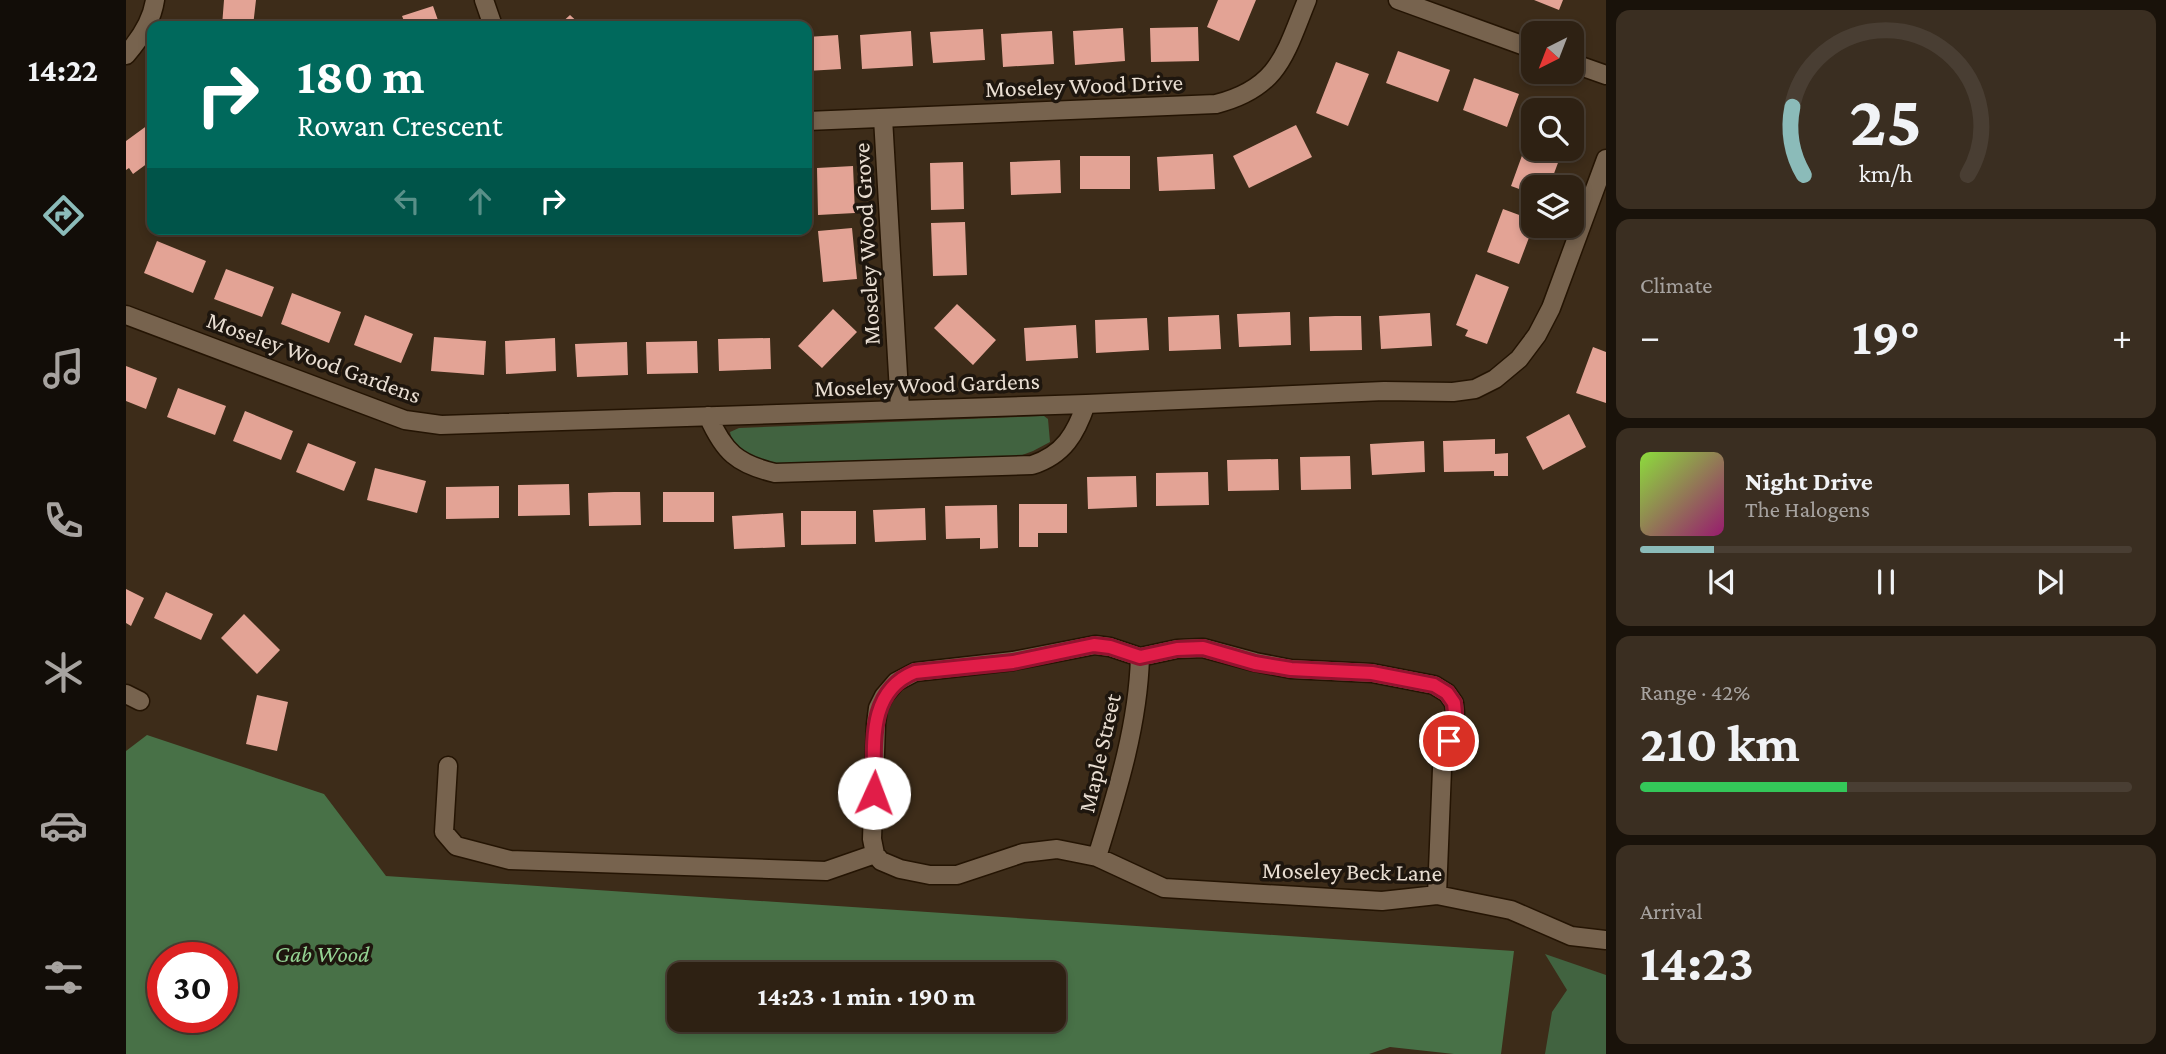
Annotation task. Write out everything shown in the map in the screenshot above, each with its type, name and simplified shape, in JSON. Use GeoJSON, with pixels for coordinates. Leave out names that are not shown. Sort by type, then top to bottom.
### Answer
{"type":"FeatureCollection","features":[{"type":"Feature","properties":{"kind":"street"},"geometry":{"type":"LineString","coordinates":[[148,21],[155,0]]}},
{"type":"Feature","properties":{"kind":"street"},"geometry":{"type":"LineString","coordinates":[[484,0],[491,21]]}},
{"type":"Feature","properties":{"kind":"street","name":"Moseley Wood Drive"},"geometry":{"type":"LineString","coordinates":[[812,121],[1216,104],[1236,99],[1271,75],[1285,52],[1307,0]]}},
{"type":"Feature","properties":{"kind":"street"},"geometry":{"type":"LineString","coordinates":[[1398,0],[1521,45]]}},
{"type":"Feature","properties":{"kind":"street"},"geometry":{"type":"LineString","coordinates":[[126,55],[147,24]]}},
{"type":"Feature","properties":{"kind":"street"},"geometry":{"type":"LineString","coordinates":[[1584,67],[1606,75]]}},
{"type":"Feature","properties":{"kind":"street","name":"Moseley Wood Grove"},"geometry":{"type":"LineString","coordinates":[[883,118],[900,409]]}},
{"type":"Feature","properties":{"kind":"street","name":"Moseley Wood Gardens"},"geometry":{"type":"LineString","coordinates":[[126,315],[405,420],[442,425],[1086,404],[1384,391],[1453,392],[1475,388],[1495,379],[1519,359],[1537,335],[1551,307],[1606,159]]}},
{"type":"Feature","properties":{"kind":"street"},"geometry":{"type":"LineString","coordinates":[[708,416],[718,439],[729,453],[744,463],[775,473],[1019,466],[1032,465],[1054,456],[1077,428],[1086,404]]}},
{"type":"Feature","properties":{"kind":"street"},"geometry":{"type":"LineString","coordinates":[[448,766],[444,832],[456,846],[510,860],[826,872],[875,854],[872,839],[876,724],[878,708],[896,682],[915,672],[1013,662],[1094,645],[1110,647],[1140,657],[1177,649],[1203,648],[1255,663],[1291,669],[1389,675],[1434,685],[1447,693],[1454,703],[1455,713],[1442,769],[1437,895]]}},
{"type":"Feature","properties":{"kind":"street","name":"Maple Street"},"geometry":{"type":"LineString","coordinates":[[1097,858],[1137,707],[1140,657]]}},
{"type":"Feature","properties":{"kind":"street","name":"Moseley Beck Lane"},"geometry":{"type":"LineString","coordinates":[[875,854],[881,861],[900,869],[930,875],[957,875],[1023,853],[1057,849],[1097,858],[1150,883],[1178,890],[1382,901],[1437,895],[1511,910],[1571,936],[1606,940]]}},
{"type":"Feature","properties":{"kind":"green space"},"geometry":{"type":"Polygon","coordinates":[[[1044,416],[1048,419],[1050,442],[1017,457],[770,464],[739,449],[730,432],[739,428],[1044,416]]]}},
{"type":"Feature","properties":{"kind":"green space","name":"Gab Wood"},"geometry":{"type":"Polygon","coordinates":[[[147,735],[324,794],[386,876],[1514,951],[1501,1054],[1454,1054],[1390,1047],[1369,1054],[126,1054],[126,751],[147,735]]]}},
{"type":"Feature","properties":{"kind":"green space"},"geometry":{"type":"Polygon","coordinates":[[[1545,954],[1606,975],[1606,1054],[1545,1054],[1552,1012],[1567,990],[1545,954]]]}},
{"type":"Feature","properties":{"kind":"building"},"geometry":{"type":"Polygon","coordinates":[[[224,0],[256,0],[254,21],[222,21],[224,0]]]}},
{"type":"Feature","properties":{"kind":"building"},"geometry":{"type":"Polygon","coordinates":[[[1218,0],[1256,0],[1239,41],[1207,27],[1218,0]]]}},
{"type":"Feature","properties":{"kind":"building"},"geometry":{"type":"Polygon","coordinates":[[[1534,0],[1563,0],[1559,10],[1534,0]]]}},
{"type":"Feature","properties":{"kind":"building"},"geometry":{"type":"Polygon","coordinates":[[[433,6],[438,21],[404,21],[402,16],[433,6]]]}},
{"type":"Feature","properties":{"kind":"building"},"geometry":{"type":"Polygon","coordinates":[[[570,15],[577,21],[563,21],[570,15]]]}},
{"type":"Feature","properties":{"kind":"building"},"geometry":{"type":"Polygon","coordinates":[[[1198,27],[1199,61],[1151,62],[1150,28],[1198,27]]]}},
{"type":"Feature","properties":{"kind":"building"},"geometry":{"type":"Polygon","coordinates":[[[1123,28],[1125,61],[1075,65],[1073,31],[1123,28]]]}},
{"type":"Feature","properties":{"kind":"building"},"geometry":{"type":"Polygon","coordinates":[[[983,29],[985,60],[933,63],[930,32],[983,29]]]}},
{"type":"Feature","properties":{"kind":"building"},"geometry":{"type":"Polygon","coordinates":[[[911,31],[913,66],[862,69],[860,35],[911,31]]]}},
{"type":"Feature","properties":{"kind":"building"},"geometry":{"type":"Polygon","coordinates":[[[1052,31],[1054,64],[1003,67],[1001,34],[1052,31]]]}},
{"type":"Feature","properties":{"kind":"building"},"geometry":{"type":"Polygon","coordinates":[[[838,35],[841,69],[812,71],[812,37],[838,35]]]}},
{"type":"Feature","properties":{"kind":"building"},"geometry":{"type":"Polygon","coordinates":[[[1398,51],[1450,70],[1438,102],[1386,83],[1398,51]]]}},
{"type":"Feature","properties":{"kind":"building"},"geometry":{"type":"Polygon","coordinates":[[[1336,62],[1369,74],[1348,126],[1316,113],[1336,62]]]}},
{"type":"Feature","properties":{"kind":"building"},"geometry":{"type":"Polygon","coordinates":[[[1474,78],[1519,94],[1507,127],[1463,110],[1474,78]]]}},
{"type":"Feature","properties":{"kind":"building"},"geometry":{"type":"Polygon","coordinates":[[[1296,125],[1312,157],[1249,188],[1233,156],[1296,125]]]}},
{"type":"Feature","properties":{"kind":"building"},"geometry":{"type":"Polygon","coordinates":[[[147,126],[147,164],[133,174],[129,168],[126,170],[126,141],[147,126]]]}},
{"type":"Feature","properties":{"kind":"building"},"geometry":{"type":"Polygon","coordinates":[[[1213,154],[1215,189],[1159,191],[1157,157],[1213,154]]]}},
{"type":"Feature","properties":{"kind":"building"},"geometry":{"type":"Polygon","coordinates":[[[1080,156],[1130,156],[1130,189],[1080,189],[1080,156]]]}},
{"type":"Feature","properties":{"kind":"building"},"geometry":{"type":"Polygon","coordinates":[[[1521,158],[1521,161],[1559,161],[1553,175],[1521,175],[1521,190],[1511,186],[1521,158]]]}},
{"type":"Feature","properties":{"kind":"building"},"geometry":{"type":"Polygon","coordinates":[[[1060,160],[1061,193],[1011,195],[1010,162],[1060,160]]]}},
{"type":"Feature","properties":{"kind":"building"},"geometry":{"type":"Polygon","coordinates":[[[963,162],[964,209],[931,210],[930,163],[963,162]]]}},
{"type":"Feature","properties":{"kind":"building"},"geometry":{"type":"Polygon","coordinates":[[[853,166],[855,213],[818,215],[817,168],[853,166]]]}},
{"type":"Feature","properties":{"kind":"building"},"geometry":{"type":"Polygon","coordinates":[[[1503,209],[1521,216],[1521,238],[1529,238],[1519,264],[1487,252],[1503,209]]]}},
{"type":"Feature","properties":{"kind":"building"},"geometry":{"type":"Polygon","coordinates":[[[965,222],[967,275],[933,276],[931,223],[965,222]]]}},
{"type":"Feature","properties":{"kind":"building"},"geometry":{"type":"Polygon","coordinates":[[[852,228],[857,279],[823,282],[818,231],[852,228]]]}},
{"type":"Feature","properties":{"kind":"building"},"geometry":{"type":"Polygon","coordinates":[[[157,241],[206,261],[193,293],[144,273],[157,241]]]}},
{"type":"Feature","properties":{"kind":"building"},"geometry":{"type":"Polygon","coordinates":[[[226,269],[274,287],[262,317],[214,299],[226,269]]]}},
{"type":"Feature","properties":{"kind":"building"},"geometry":{"type":"Polygon","coordinates":[[[1476,274],[1509,287],[1487,344],[1465,336],[1468,330],[1456,325],[1476,274]]]}},
{"type":"Feature","properties":{"kind":"building"},"geometry":{"type":"Polygon","coordinates":[[[292,293],[341,312],[329,343],[281,324],[292,293]]]}},
{"type":"Feature","properties":{"kind":"building"},"geometry":{"type":"Polygon","coordinates":[[[957,304],[996,340],[973,365],[934,328],[957,304]]]}},
{"type":"Feature","properties":{"kind":"building"},"geometry":{"type":"Polygon","coordinates":[[[833,309],[857,332],[822,368],[798,346],[833,309]]]}},
{"type":"Feature","properties":{"kind":"building"},"geometry":{"type":"Polygon","coordinates":[[[1290,312],[1291,345],[1239,347],[1237,314],[1290,312]]]}},
{"type":"Feature","properties":{"kind":"building"},"geometry":{"type":"Polygon","coordinates":[[[1430,313],[1432,346],[1381,349],[1379,316],[1430,313]]]}},
{"type":"Feature","properties":{"kind":"building"},"geometry":{"type":"Polygon","coordinates":[[[365,315],[413,334],[401,363],[354,345],[365,315]]]}},
{"type":"Feature","properties":{"kind":"building"},"geometry":{"type":"Polygon","coordinates":[[[1219,315],[1221,349],[1169,351],[1168,317],[1219,315]]]}},
{"type":"Feature","properties":{"kind":"building"},"geometry":{"type":"Polygon","coordinates":[[[1361,316],[1362,350],[1310,351],[1309,317],[1361,316]]]}},
{"type":"Feature","properties":{"kind":"building"},"geometry":{"type":"Polygon","coordinates":[[[1147,318],[1149,350],[1096,353],[1095,320],[1147,318]]]}},
{"type":"Feature","properties":{"kind":"building"},"geometry":{"type":"Polygon","coordinates":[[[1076,325],[1078,358],[1026,361],[1024,328],[1076,325]]]}},
{"type":"Feature","properties":{"kind":"building"},"geometry":{"type":"Polygon","coordinates":[[[434,337],[486,341],[484,375],[431,371],[434,337]]]}},
{"type":"Feature","properties":{"kind":"building"},"geometry":{"type":"Polygon","coordinates":[[[555,338],[556,371],[506,374],[505,341],[555,338]]]}},
{"type":"Feature","properties":{"kind":"building"},"geometry":{"type":"Polygon","coordinates":[[[770,338],[771,369],[719,371],[718,339],[770,338]]]}},
{"type":"Feature","properties":{"kind":"building"},"geometry":{"type":"Polygon","coordinates":[[[697,341],[698,373],[647,374],[646,342],[697,341]]]}},
{"type":"Feature","properties":{"kind":"building"},"geometry":{"type":"Polygon","coordinates":[[[627,342],[628,375],[577,377],[575,344],[627,342]]]}},
{"type":"Feature","properties":{"kind":"building"},"geometry":{"type":"Polygon","coordinates":[[[1593,347],[1606,352],[1606,403],[1576,393],[1593,347]]]}},
{"type":"Feature","properties":{"kind":"building"},"geometry":{"type":"Polygon","coordinates":[[[126,366],[157,378],[146,409],[126,401],[126,366]]]}},
{"type":"Feature","properties":{"kind":"building"},"geometry":{"type":"Polygon","coordinates":[[[178,388],[226,406],[215,435],[167,417],[178,388]]]}},
{"type":"Feature","properties":{"kind":"building"},"geometry":{"type":"Polygon","coordinates":[[[245,411],[293,431],[281,460],[233,441],[245,411]]]}},
{"type":"Feature","properties":{"kind":"building"},"geometry":{"type":"Polygon","coordinates":[[[1569,414],[1586,447],[1543,470],[1526,437],[1569,414]]]}},
{"type":"Feature","properties":{"kind":"building"},"geometry":{"type":"Polygon","coordinates":[[[1495,439],[1495,454],[1508,453],[1508,476],[1494,476],[1494,471],[1444,472],[1443,441],[1495,439]]]}},
{"type":"Feature","properties":{"kind":"building"},"geometry":{"type":"Polygon","coordinates":[[[1424,441],[1425,472],[1372,475],[1370,444],[1424,441]]]}},
{"type":"Feature","properties":{"kind":"building"},"geometry":{"type":"Polygon","coordinates":[[[308,443],[356,462],[344,491],[296,472],[308,443]]]}},
{"type":"Feature","properties":{"kind":"building"},"geometry":{"type":"Polygon","coordinates":[[[1350,456],[1351,489],[1301,490],[1300,457],[1350,456]]]}},
{"type":"Feature","properties":{"kind":"building"},"geometry":{"type":"Polygon","coordinates":[[[1278,459],[1279,490],[1228,491],[1227,460],[1278,459]]]}},
{"type":"Feature","properties":{"kind":"building"},"geometry":{"type":"Polygon","coordinates":[[[375,468],[426,481],[417,513],[367,500],[375,468]]]}},
{"type":"Feature","properties":{"kind":"building"},"geometry":{"type":"Polygon","coordinates":[[[1208,472],[1209,505],[1156,506],[1156,473],[1208,472]]]}},
{"type":"Feature","properties":{"kind":"building"},"geometry":{"type":"Polygon","coordinates":[[[1136,476],[1137,507],[1088,509],[1087,477],[1136,476]]]}},
{"type":"Feature","properties":{"kind":"building"},"geometry":{"type":"Polygon","coordinates":[[[569,484],[570,515],[518,516],[518,485],[569,484]]]}},
{"type":"Feature","properties":{"kind":"building"},"geometry":{"type":"Polygon","coordinates":[[[499,486],[499,518],[446,519],[446,487],[499,486]]]}},
{"type":"Feature","properties":{"kind":"building"},"geometry":{"type":"Polygon","coordinates":[[[640,492],[641,525],[589,526],[588,493],[640,492]]]}},
{"type":"Feature","properties":{"kind":"building"},"geometry":{"type":"Polygon","coordinates":[[[663,492],[714,492],[714,522],[663,522],[663,492]]]}},
{"type":"Feature","properties":{"kind":"building"},"geometry":{"type":"Polygon","coordinates":[[[1019,504],[1067,504],[1067,533],[1038,533],[1038,547],[1019,547],[1019,504]]]}},
{"type":"Feature","properties":{"kind":"building"},"geometry":{"type":"Polygon","coordinates":[[[997,505],[998,548],[980,549],[980,538],[946,539],[945,506],[997,505]]]}},
{"type":"Feature","properties":{"kind":"building"},"geometry":{"type":"Polygon","coordinates":[[[925,508],[926,540],[875,542],[873,510],[925,508]]]}},
{"type":"Feature","properties":{"kind":"building"},"geometry":{"type":"Polygon","coordinates":[[[801,511],[856,511],[856,544],[801,545],[801,511]]]}},
{"type":"Feature","properties":{"kind":"building"},"geometry":{"type":"Polygon","coordinates":[[[783,513],[785,547],[734,549],[732,516],[783,513]]]}},
{"type":"Feature","properties":{"kind":"building"},"geometry":{"type":"Polygon","coordinates":[[[126,589],[144,598],[131,626],[126,623],[126,589]]]}},
{"type":"Feature","properties":{"kind":"building"},"geometry":{"type":"Polygon","coordinates":[[[166,592],[213,614],[201,640],[154,618],[166,592]]]}},
{"type":"Feature","properties":{"kind":"building"},"geometry":{"type":"Polygon","coordinates":[[[244,614],[280,650],[257,674],[221,638],[244,614]]]}},
{"type":"Feature","properties":{"kind":"building"},"geometry":{"type":"Polygon","coordinates":[[[257,695],[288,702],[277,751],[246,744],[257,695]]]}},
{"type":"Feature","properties":{"kind":"route"},"geometry":{"type":"LineString","coordinates":[[874,793],[878,708],[896,682],[915,672],[1013,662],[1094,645],[1110,647],[1140,657],[1177,649],[1203,648],[1255,663],[1291,669],[1372,673],[1434,685],[1447,693],[1454,703],[1455,713],[1449,741]]}}]}
